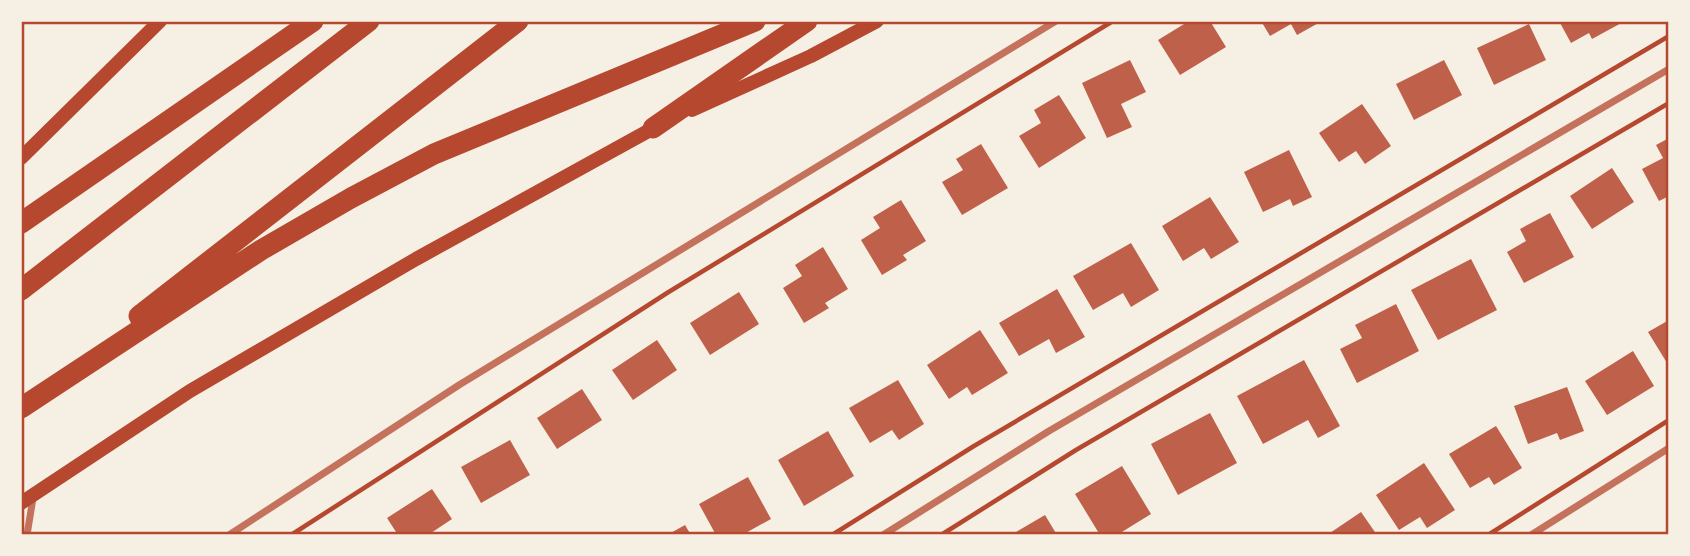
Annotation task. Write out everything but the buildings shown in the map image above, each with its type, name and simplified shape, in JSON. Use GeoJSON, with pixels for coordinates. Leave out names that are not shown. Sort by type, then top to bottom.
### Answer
{"type":"FeatureCollection","features":[{"type":"Feature","properties":{"kind":"highway"},"geometry":{"type":"LineString","coordinates":[[21,223],[313,21]]}},
{"type":"Feature","properties":{"kind":"highway"},"geometry":{"type":"LineString","coordinates":[[21,290],[369,21]]}},
{"type":"Feature","properties":{"kind":"highway"},"geometry":{"type":"LineString","coordinates":[[21,408],[517,21]]}},
{"type":"Feature","properties":{"kind":"highway"},"geometry":{"type":"LineString","coordinates":[[21,408],[261,250],[434,154],[755,21]]}},
{"type":"Feature","properties":{"kind":"highway"},"geometry":{"type":"LineString","coordinates":[[653,128],[807,21]]}},
{"type":"Feature","properties":{"kind":"main road"},"geometry":{"type":"LineString","coordinates":[[21,158],[160,21]]}},
{"type":"Feature","properties":{"kind":"main road"},"geometry":{"type":"LineString","coordinates":[[27,499],[190,391],[416,259],[653,128],[811,56],[877,21]]}},
{"type":"Feature","properties":{"kind":"street"},"geometry":{"type":"LineString","coordinates":[[229,535],[459,386],[1056,21]]}},
{"type":"Feature","properties":{"kind":"street"},"geometry":{"type":"LineString","coordinates":[[883,535],[1049,431],[1669,69]]}},
{"type":"Feature","properties":{"kind":"street"},"geometry":{"type":"LineString","coordinates":[[1531,535],[1669,448]]}},
{"type":"Feature","properties":{"kind":"street"},"geometry":{"type":"LineString","coordinates":[[27,499],[27,535]]}},
{"type":"Feature","properties":{"kind":"path"},"geometry":{"type":"LineString","coordinates":[[291,535],[667,293],[1113,21]]}},
{"type":"Feature","properties":{"kind":"path"},"geometry":{"type":"LineString","coordinates":[[832,535],[974,446],[1669,36]]}},
{"type":"Feature","properties":{"kind":"path"},"geometry":{"type":"LineString","coordinates":[[941,535],[1076,450],[1669,103]]}},
{"type":"Feature","properties":{"kind":"path"},"geometry":{"type":"LineString","coordinates":[[1488,535],[1669,419]]}}]}
